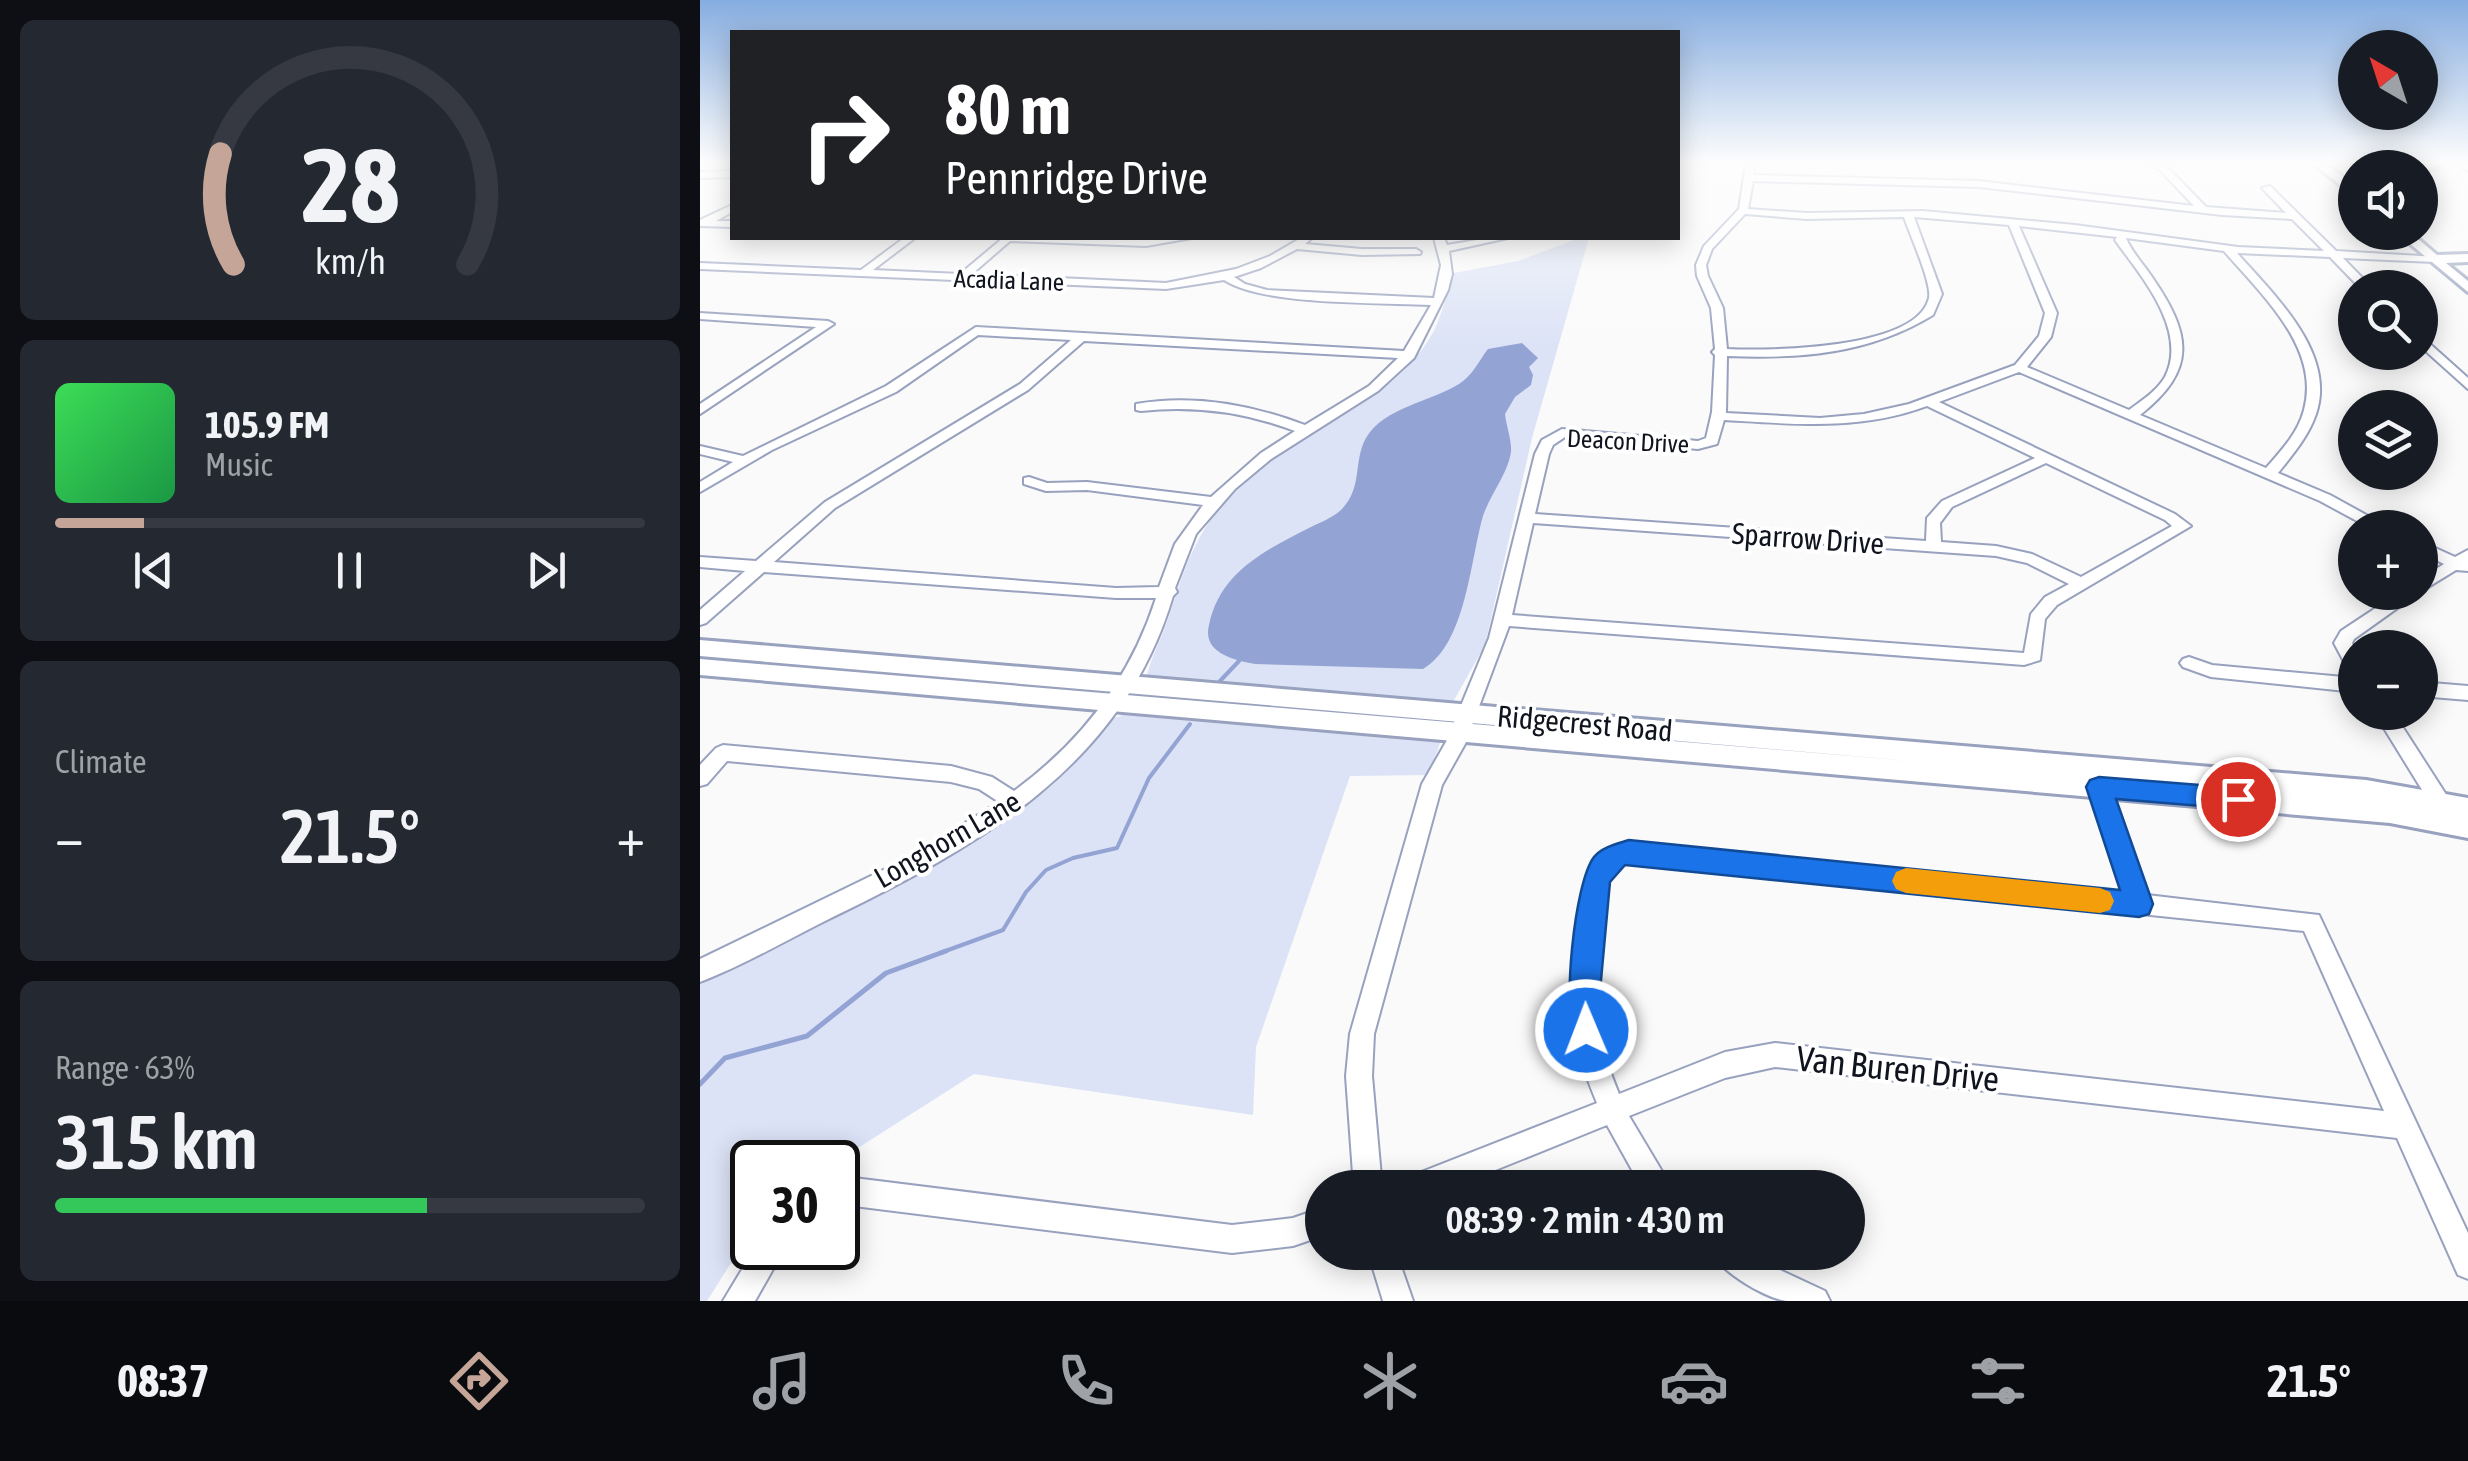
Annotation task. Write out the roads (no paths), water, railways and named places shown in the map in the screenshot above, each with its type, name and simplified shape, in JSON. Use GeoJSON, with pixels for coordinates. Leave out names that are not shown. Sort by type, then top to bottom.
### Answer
{"type":"FeatureCollection","features":[{"type":"Feature","properties":{"kind":"main road"},"geometry":{"type":"LineString","coordinates":[[2423,250],[2468,288]]}},
{"type":"Feature","properties":{"kind":"main road"},"geometry":{"type":"LineString","coordinates":[[2434,259],[2468,262]]}},
{"type":"Feature","properties":{"kind":"main road","name":"Ridgecrest Road"},"geometry":{"type":"LineString","coordinates":[[700,648],[1120,694]]}},
{"type":"Feature","properties":{"kind":"main road","name":"Ridgecrest Road"},"geometry":{"type":"LineString","coordinates":[[700,667],[1120,694],[1462,722],[2096,777],[2390,812],[2458,816]]}},
{"type":"Feature","properties":{"kind":"street","name":"Deacon Drive"},"geometry":{"type":"LineString","coordinates":[[1367,1170],[1359,1076],[1362,1034],[1432,784],[1462,722],[1502,620],[1542,454],[1554,437],[1562,433],[1707,444],[1715,435],[1716,305],[1700,272],[1707,245],[1732,225]]}},
{"type":"Feature","properties":{"kind":"street"},"geometry":{"type":"LineString","coordinates":[[1718,352],[1798,355],[1836,350],[1890,333],[1929,312],[1936,294],[1912,225]]}},
{"type":"Feature","properties":{"kind":"street"},"geometry":{"type":"LineString","coordinates":[[1718,416],[1820,422],[1864,418],[1928,402],[2019,368],[2045,336],[2051,313],[2014,225]]}},
{"type":"Feature","properties":{"kind":"street"},"geometry":{"type":"LineString","coordinates":[[2041,225],[2228,249],[2434,259]]}},
{"type":"Feature","properties":{"kind":"street"},"geometry":{"type":"LineString","coordinates":[[2303,225],[2348,270]]}},
{"type":"Feature","properties":{"kind":"street"},"geometry":{"type":"LineString","coordinates":[[2123,235],[2120,240],[2168,313],[2176,362],[2170,380],[2130,416]]}},
{"type":"Feature","properties":{"kind":"street"},"geometry":{"type":"LineString","coordinates":[[862,274],[907,240]]}},
{"type":"Feature","properties":{"kind":"street"},"geometry":{"type":"LineString","coordinates":[[960,278],[1006,240]]}},
{"type":"Feature","properties":{"kind":"street"},"geometry":{"type":"LineString","coordinates":[[1120,240],[1174,240]]}},
{"type":"Feature","properties":{"kind":"street","name":"Acadia Lane"},"geometry":{"type":"LineString","coordinates":[[700,266],[1148,286],[1227,277],[1264,265],[1304,240]]}},
{"type":"Feature","properties":{"kind":"street"},"geometry":{"type":"LineString","coordinates":[[1442,243],[1479,240]]}},
{"type":"Feature","properties":{"kind":"street","name":"Longhorn Lane"},"geometry":{"type":"LineString","coordinates":[[700,971],[942,848],[1015,802],[1080,747],[1120,694],[1168,592],[1178,554],[1216,502],[1238,478],[1305,430],[1354,404],[1390,378],[1410,354],[1448,280],[1442,243]]}},
{"type":"Feature","properties":{"kind":"street"},"geometry":{"type":"LineString","coordinates":[[1296,246],[1416,252]]}},
{"type":"Feature","properties":{"kind":"street"},"geometry":{"type":"LineString","coordinates":[[2228,249],[2294,328],[2311,367],[2316,400],[2290,454],[2269,474]]}},
{"type":"Feature","properties":{"kind":"street"},"geometry":{"type":"LineString","coordinates":[[1227,277],[1241,286],[1267,293],[1438,302]]}},
{"type":"Feature","properties":{"kind":"street"},"geometry":{"type":"LineString","coordinates":[[700,316],[828,324],[700,410]]}},
{"type":"Feature","properties":{"kind":"street"},"geometry":{"type":"LineString","coordinates":[[700,334],[724,318]]}},
{"type":"Feature","properties":{"kind":"street"},"geometry":{"type":"LineString","coordinates":[[700,488],[744,460],[891,389],[976,331],[1410,354]]}},
{"type":"Feature","properties":{"kind":"street"},"geometry":{"type":"LineString","coordinates":[[700,619],[757,566],[857,486],[1024,387],[1082,336]]}},
{"type":"Feature","properties":{"kind":"street"},"geometry":{"type":"LineString","coordinates":[[2438,356],[2468,385]]}},
{"type":"Feature","properties":{"kind":"street"},"geometry":{"type":"LineString","coordinates":[[2019,368],[2346,510]]}},
{"type":"Feature","properties":{"kind":"street"},"geometry":{"type":"LineString","coordinates":[[1502,620],[2024,659],[2034,656],[2036,618],[2042,608],[2182,526],[1928,402]]}},
{"type":"Feature","properties":{"kind":"street"},"geometry":{"type":"LineString","coordinates":[[1141,407],[1206,404],[1259,414],[1305,430]]}},
{"type":"Feature","properties":{"kind":"street"},"geometry":{"type":"LineString","coordinates":[[700,450],[744,460]]}},
{"type":"Feature","properties":{"kind":"street"},"geometry":{"type":"LineString","coordinates":[[1935,548],[1930,526],[1935,514],[1947,504],[2046,458]]}},
{"type":"Feature","properties":{"kind":"street"},"geometry":{"type":"LineString","coordinates":[[1029,481],[1046,487],[1088,486],[1216,502]]}},
{"type":"Feature","properties":{"kind":"street","name":"Sparrow Drive"},"geometry":{"type":"LineString","coordinates":[[1528,518],[2028,557],[2082,584]]}},
{"type":"Feature","properties":{"kind":"street"},"geometry":{"type":"LineString","coordinates":[[2438,553],[2464,563]]}},
{"type":"Feature","properties":{"kind":"street"},"geometry":{"type":"LineString","coordinates":[[700,562],[1116,593],[1168,592]]}},
{"type":"Feature","properties":{"kind":"street"},"geometry":{"type":"LineString","coordinates":[[2438,577],[2464,563]]}},
{"type":"Feature","properties":{"kind":"street"},"geometry":{"type":"LineString","coordinates":[[2354,630],[2384,610]]}},
{"type":"Feature","properties":{"kind":"street"},"geometry":{"type":"LineString","coordinates":[[2189,663],[2210,671],[2338,683]]}},
{"type":"Feature","properties":{"kind":"street"},"geometry":{"type":"LineString","coordinates":[[2438,691],[2468,693]]}},
{"type":"Feature","properties":{"kind":"street"},"geometry":{"type":"LineString","coordinates":[[2396,730],[2458,816]]}},
{"type":"Feature","properties":{"kind":"street"},"geometry":{"type":"LineString","coordinates":[[700,778],[723,753],[952,774],[985,783],[1015,802]]}},
{"type":"Feature","properties":{"kind":"street"},"geometry":{"type":"LineString","coordinates":[[2096,777],[2139,904]]}},
{"type":"Feature","properties":{"kind":"street"},"geometry":{"type":"LineString","coordinates":[[1645,1170],[1614,1107],[1586,1030],[1583,1002],[1596,880],[1606,863],[1629,852],[2311,922],[2468,1266]]}},
{"type":"Feature","properties":{"kind":"street","name":"Van Buren Drive"},"geometry":{"type":"LineString","coordinates":[[1460,1170],[1725,1065],[1789,1054],[2403,1126]]}},
{"type":"Feature","properties":{"kind":"street"},"geometry":{"type":"LineString","coordinates":[[860,1193],[1232,1239],[1305,1228]]}},
{"type":"Feature","properties":{"kind":"street"},"geometry":{"type":"LineString","coordinates":[[738,1301],[757,1270]]}},
{"type":"Feature","properties":{"kind":"street"},"geometry":{"type":"LineString","coordinates":[[1388,1270],[1398,1301]]}},
{"type":"Feature","properties":{"kind":"street"},"geometry":{"type":"LineString","coordinates":[[1755,1270],[1815,1301]]}},
{"type":"Feature","properties":{"kind":"water"},"geometry":{"type":"Polygon","coordinates":[[[1522,343],[1538,358],[1529,367],[1533,375],[1531,385],[1515,397],[1505,414],[1511,448],[1509,460],[1483,516],[1457,621],[1437,657],[1423,669],[1255,664],[1215,649],[1208,635],[1209,625],[1223,591],[1260,555],[1342,509],[1353,492],[1362,447],[1374,428],[1396,412],[1459,384],[1488,349],[1522,343]]]}},
{"type":"Feature","properties":{"kind":"waterway"},"geometry":{"type":"LineString","coordinates":[[1220,681],[1239,661]]}},
{"type":"Feature","properties":{"kind":"waterway"},"geometry":{"type":"LineString","coordinates":[[940,953],[1003,930],[1026,892],[1046,870],[1073,858],[1117,848],[1149,778],[1190,724]]}},
{"type":"Feature","properties":{"kind":"waterway"},"geometry":{"type":"LineString","coordinates":[[700,1084],[725,1058],[807,1036],[886,973],[946,951]]}}]}
